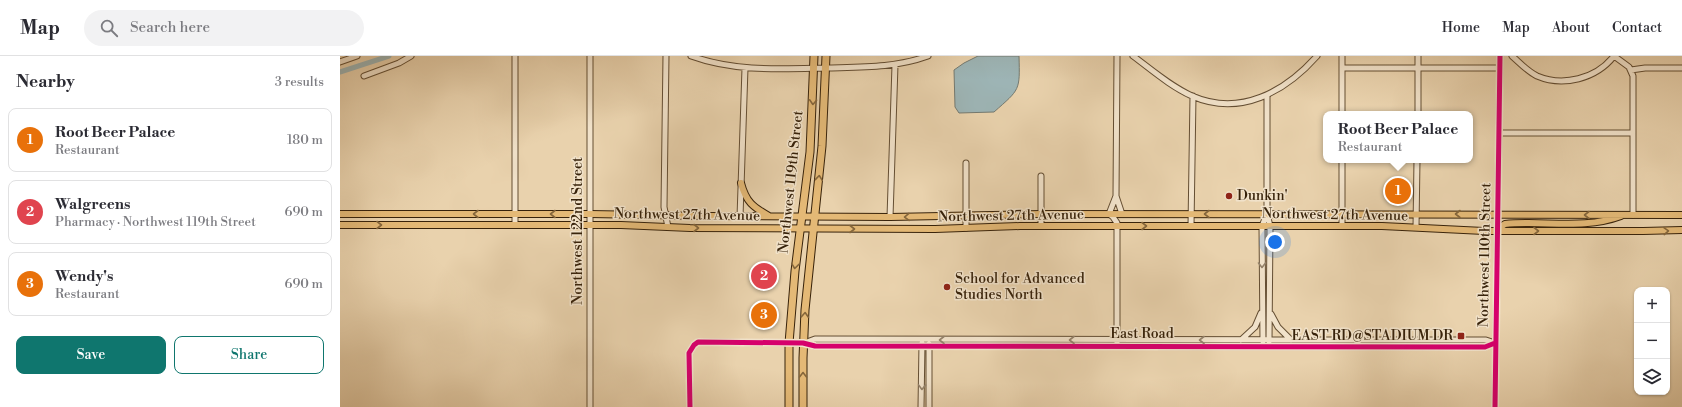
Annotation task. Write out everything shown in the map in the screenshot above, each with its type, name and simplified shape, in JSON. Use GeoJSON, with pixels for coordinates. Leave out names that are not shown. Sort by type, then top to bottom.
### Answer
{"type":"FeatureCollection","features":[{"type":"Feature","properties":{"kind":"highway","name":"Northwest 119th Street"},"geometry":{"type":"LineString","coordinates":[[789,407],[789,343],[794,271],[810,152],[814,56]]}},
{"type":"Feature","properties":{"kind":"highway","name":"Northwest 119th Street"},"geometry":{"type":"LineString","coordinates":[[803,407],[803,343],[808,276],[823,134],[826,56]]}},
{"type":"Feature","properties":{"kind":"main road"},"geometry":{"type":"LineString","coordinates":[[741,183],[744,194],[748,200],[755,208],[770,217]]}},
{"type":"Feature","properties":{"kind":"main road","name":"Northwest 27th Avenue"},"geometry":{"type":"LineString","coordinates":[[340,214],[590,214],[740,217],[890,217],[1041,214],[1682,215]]}},
{"type":"Feature","properties":{"kind":"main road"},"geometry":{"type":"LineString","coordinates":[[1497,231],[1498,228],[1505,224],[1593,223],[1608,221],[1625,215]]}},
{"type":"Feature","properties":{"kind":"main road","name":"Northwest 27th Avenue"},"geometry":{"type":"LineString","coordinates":[[340,225],[800,229],[935,229],[1041,226],[1342,226],[1459,231],[1682,230]]}},
{"type":"Feature","properties":{"kind":"street"},"geometry":{"type":"LineString","coordinates":[[340,62],[357,56]]}},
{"type":"Feature","properties":{"kind":"street"},"geometry":{"type":"LineString","coordinates":[[364,76],[399,63],[411,56]]}},
{"type":"Feature","properties":{"kind":"street"},"geometry":{"type":"LineString","coordinates":[[515,56],[515,226]]}},
{"type":"Feature","properties":{"kind":"street","name":"Northwest 122nd Street"},"geometry":{"type":"LineString","coordinates":[[590,56],[590,407]]}},
{"type":"Feature","properties":{"kind":"street"},"geometry":{"type":"LineString","coordinates":[[666,56],[664,207],[668,227]]}},
{"type":"Feature","properties":{"kind":"street"},"geometry":{"type":"LineString","coordinates":[[691,56],[720,64],[745,68],[866,68],[895,65],[928,56]]}},
{"type":"Feature","properties":{"kind":"street"},"geometry":{"type":"LineString","coordinates":[[1117,56],[1116,196],[1122,214]]}},
{"type":"Feature","properties":{"kind":"street"},"geometry":{"type":"LineString","coordinates":[[1133,56],[1165,80],[1192,96],[1214,102],[1232,103],[1252,101],[1266,96],[1287,84],[1317,56]]}},
{"type":"Feature","properties":{"kind":"street"},"geometry":{"type":"LineString","coordinates":[[1342,56],[1342,111]]}},
{"type":"Feature","properties":{"kind":"street"},"geometry":{"type":"LineString","coordinates":[[1418,56],[1418,111]]}},
{"type":"Feature","properties":{"kind":"street","name":"Northwest 110th Street"},"geometry":{"type":"LineString","coordinates":[[1495,407],[1499,133],[1498,68],[1500,56]]}},
{"type":"Feature","properties":{"kind":"street"},"geometry":{"type":"LineString","coordinates":[[1512,56],[1537,76],[1554,80],[1565,81],[1584,78],[1593,74],[1614,56],[1631,70],[1633,80],[1633,214]]}},
{"type":"Feature","properties":{"kind":"street"},"geometry":{"type":"LineString","coordinates":[[890,217],[895,65]]}},
{"type":"Feature","properties":{"kind":"street"},"geometry":{"type":"LineString","coordinates":[[740,217],[745,68]]}},
{"type":"Feature","properties":{"kind":"street"},"geometry":{"type":"LineString","coordinates":[[1342,68],[1498,68]]}},
{"type":"Feature","properties":{"kind":"street"},"geometry":{"type":"LineString","coordinates":[[1631,70],[1640,68],[1682,68]]}},
{"type":"Feature","properties":{"kind":"street"},"geometry":{"type":"LineString","coordinates":[[1191,226],[1192,96]]}},
{"type":"Feature","properties":{"kind":"street"},"geometry":{"type":"LineString","coordinates":[[1266,96],[1267,214],[1270,226],[1269,346]]}},
{"type":"Feature","properties":{"kind":"street"},"geometry":{"type":"LineString","coordinates":[[1499,133],[1633,133]]}},
{"type":"Feature","properties":{"kind":"street"},"geometry":{"type":"LineString","coordinates":[[966,163],[966,228]]}},
{"type":"Feature","properties":{"kind":"street"},"geometry":{"type":"LineString","coordinates":[[1342,163],[1342,226]]}},
{"type":"Feature","properties":{"kind":"street"},"geometry":{"type":"LineString","coordinates":[[1416,228],[1417,163]]}},
{"type":"Feature","properties":{"kind":"street"},"geometry":{"type":"LineString","coordinates":[[1041,176],[1041,226]]}},
{"type":"Feature","properties":{"kind":"street"},"geometry":{"type":"LineString","coordinates":[[1116,196],[1109,214],[1116,219],[1117,226],[1117,346]]}},
{"type":"Feature","properties":{"kind":"street"},"geometry":{"type":"LineString","coordinates":[[1263,347],[1262,226],[1267,214]]}},
{"type":"Feature","properties":{"kind":"street"},"geometry":{"type":"LineString","coordinates":[[1241,340],[1255,327],[1262,310]]}},
{"type":"Feature","properties":{"kind":"street"},"geometry":{"type":"LineString","coordinates":[[1270,310],[1276,324],[1291,340]]}},
{"type":"Feature","properties":{"kind":"street","name":"East Road"},"geometry":{"type":"LineString","coordinates":[[803,343],[814,340],[1486,340],[1495,343]]}},
{"type":"Feature","properties":{"kind":"street"},"geometry":{"type":"LineString","coordinates":[[921,407],[922,340]]}},
{"type":"Feature","properties":{"kind":"street"},"geometry":{"type":"LineString","coordinates":[[928,407],[929,340]]}},
{"type":"Feature","properties":{"kind":"street","name":"East Road"},"geometry":{"type":"LineString","coordinates":[[690,407],[689,353],[698,342],[803,343],[815,346],[1263,347],[1485,347],[1495,343]]}},
{"type":"Feature","properties":{"kind":"water"},"geometry":{"type":"Polygon","coordinates":[[[978,56],[1019,56],[1019,76],[1017,88],[1014,93],[994,112],[959,113],[955,107],[954,70],[978,56]]]}},
{"type":"Feature","properties":{"kind":"waterway"},"geometry":{"type":"LineString","coordinates":[[340,72],[389,56]]}},
{"type":"Feature","properties":{"kind":"cycle path"},"geometry":{"type":"LineString","coordinates":[[1495,407],[1500,56]]}},
{"type":"Feature","properties":{"kind":"cycle path"},"geometry":{"type":"LineString","coordinates":[[690,407],[689,353],[698,342],[803,343],[815,346],[1485,347],[1495,343]]}},
{"type":"Feature","properties":{"kind":"place","name":"Root Beer Palace"},"geometry":{"type":"Point","coordinates":[1398,191]}},
{"type":"Feature","properties":{"kind":"place","name":"Dunkin'"},"geometry":{"type":"Point","coordinates":[1229,196]}},
{"type":"Feature","properties":{"kind":"place","name":"Walgreens"},"geometry":{"type":"Point","coordinates":[764,276]}},
{"type":"Feature","properties":{"kind":"place","name":"School for Advanced Studies North"},"geometry":{"type":"Point","coordinates":[947,287]}},
{"type":"Feature","properties":{"kind":"place","name":"Wendy's"},"geometry":{"type":"Point","coordinates":[764,315]}},
{"type":"Feature","properties":{"kind":"place","name":"EAST RD@STADIUM DR"},"geometry":{"type":"Point","coordinates":[1461,336]}}]}
